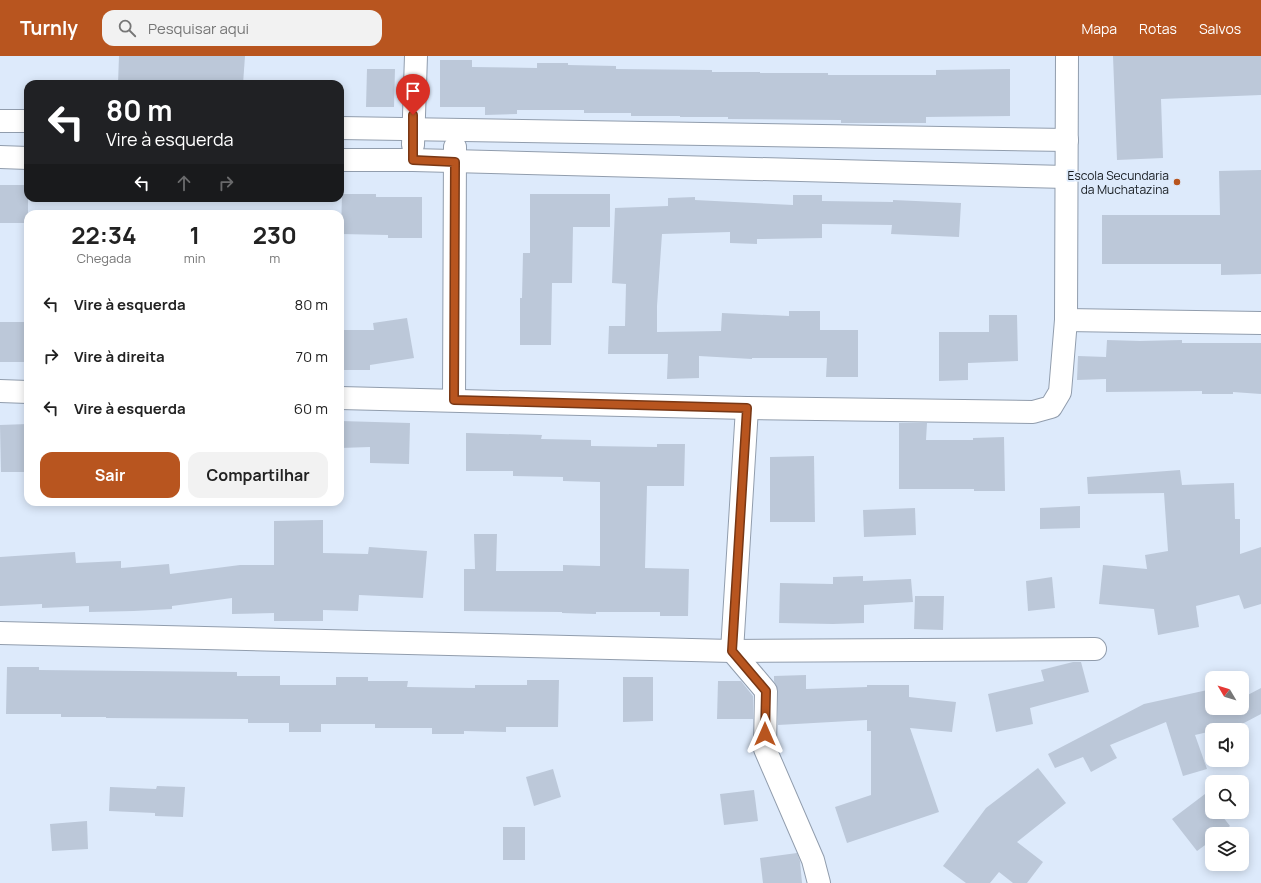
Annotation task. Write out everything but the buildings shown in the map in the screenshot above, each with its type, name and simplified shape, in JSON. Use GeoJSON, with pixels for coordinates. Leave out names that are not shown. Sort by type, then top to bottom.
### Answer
{"type":"FeatureCollection","features":[{"type":"Feature","properties":{"kind":"street"},"geometry":{"type":"LineString","coordinates":[[413,160],[412,130],[416,56]]}},
{"type":"Feature","properties":{"kind":"street"},"geometry":{"type":"LineString","coordinates":[[344,398],[747,408],[1033,412],[1051,407],[1060,392],[1066,320],[1068,56]]}},
{"type":"Feature","properties":{"kind":"street"},"geometry":{"type":"LineString","coordinates":[[0,121],[24,121]]}},
{"type":"Feature","properties":{"kind":"street"},"geometry":{"type":"LineString","coordinates":[[344,128],[1067,140]]}},
{"type":"Feature","properties":{"kind":"street"},"geometry":{"type":"LineString","coordinates":[[454,130],[454,400]]}},
{"type":"Feature","properties":{"kind":"street"},"geometry":{"type":"LineString","coordinates":[[704,134],[705,168]]}},
{"type":"Feature","properties":{"kind":"street"},"geometry":{"type":"LineString","coordinates":[[0,157],[24,158]]}},
{"type":"Feature","properties":{"kind":"street"},"geometry":{"type":"LineString","coordinates":[[344,160],[413,160],[1066,177]]}},
{"type":"Feature","properties":{"kind":"street"},"geometry":{"type":"LineString","coordinates":[[1066,320],[1261,323]]}},
{"type":"Feature","properties":{"kind":"street"},"geometry":{"type":"LineString","coordinates":[[0,392],[24,392]]}},
{"type":"Feature","properties":{"kind":"street"},"geometry":{"type":"LineString","coordinates":[[747,408],[732,651],[766,691],[765,749],[813,860],[819,883]]}},
{"type":"Feature","properties":{"kind":"street"},"geometry":{"type":"LineString","coordinates":[[0,633],[732,651],[1095,649]]}},
{"type":"Feature","properties":{"kind":"place","name":"Escola Secundaria da Muchatazina"},"geometry":{"type":"Point","coordinates":[1177,182]}},
{"type":"Feature","properties":{"kind":"route"},"geometry":{"type":"LineString","coordinates":[[413,115],[413,160],[455,162],[454,400],[747,408],[732,651],[766,691],[765,734]]}}]}
